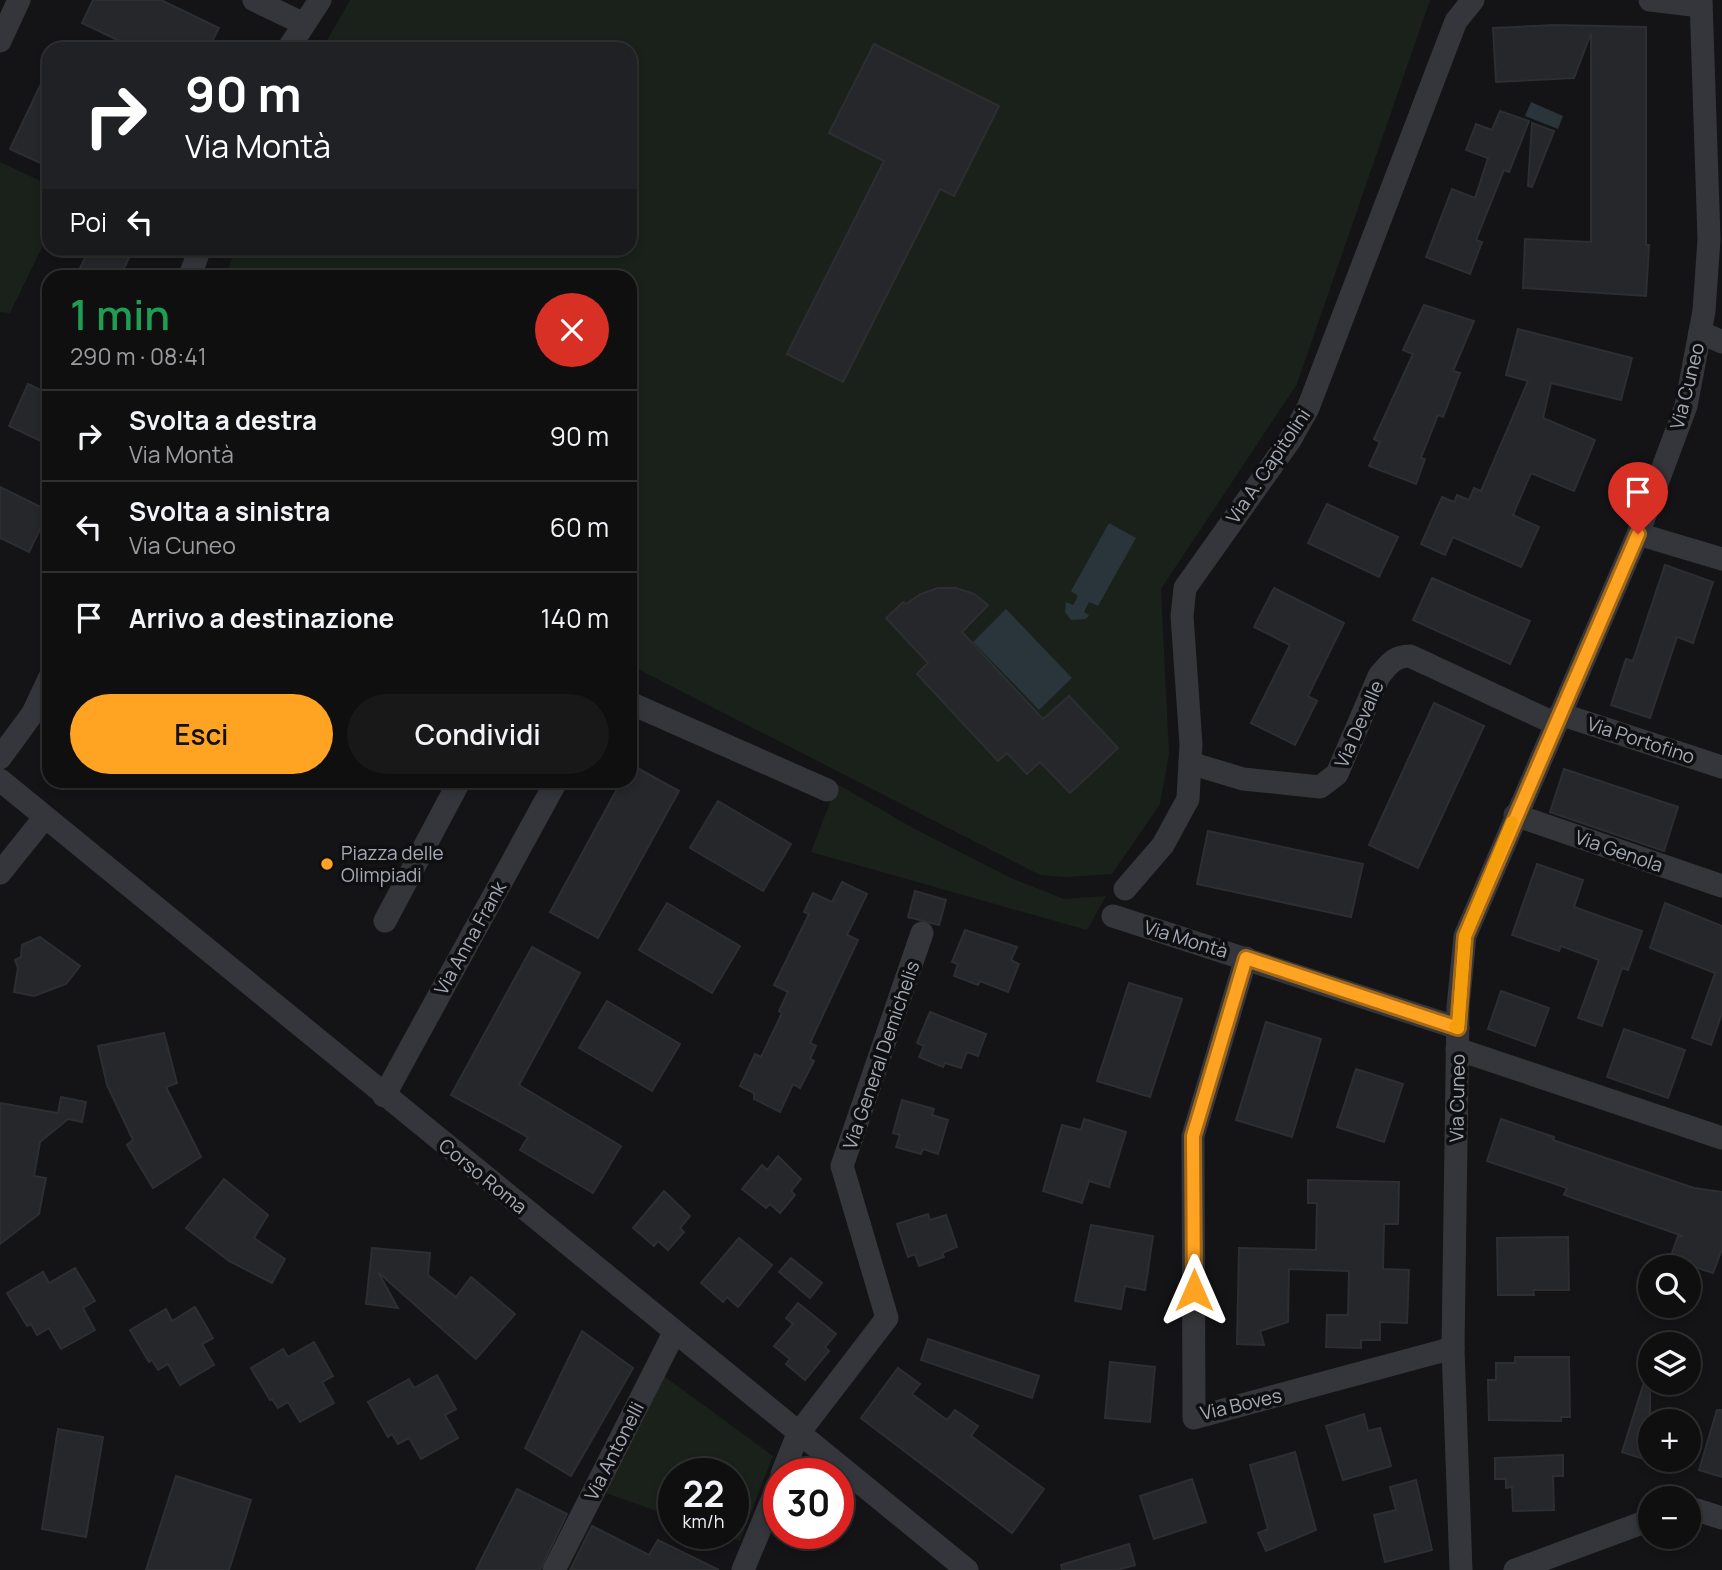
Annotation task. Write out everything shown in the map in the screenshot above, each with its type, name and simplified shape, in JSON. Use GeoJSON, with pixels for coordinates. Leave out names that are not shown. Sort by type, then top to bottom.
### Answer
{"type":"FeatureCollection","features":[{"type":"Feature","properties":{"kind":"street"},"geometry":{"type":"LineString","coordinates":[[0,41],[19,0]]}},
{"type":"Feature","properties":{"kind":"street"},"geometry":{"type":"LineString","coordinates":[[254,0],[304,24]]}},
{"type":"Feature","properties":{"kind":"street"},"geometry":{"type":"LineString","coordinates":[[292,42],[320,0]]}},
{"type":"Feature","properties":{"kind":"street","name":"Via A. Capitolini"},"geometry":{"type":"LineString","coordinates":[[1125,889],[1177,824],[1188,799],[1190,763],[1182,616],[1185,588],[1290,440],[1308,408],[1456,21],[1473,0]]}},
{"type":"Feature","properties":{"kind":"street"},"geometry":{"type":"LineString","coordinates":[[1650,0],[1701,3]]}},
{"type":"Feature","properties":{"kind":"street","name":"Via Cuneo"},"geometry":{"type":"LineString","coordinates":[[1461,1570],[1453,1348],[1458,1038],[1465,936],[1638,534],[1686,406],[1700,332],[1709,239],[1701,3]]}},
{"type":"Feature","properties":{"kind":"street"},"geometry":{"type":"LineString","coordinates":[[1700,332],[1722,342]]}},
{"type":"Feature","properties":{"kind":"street"},"geometry":{"type":"LineString","coordinates":[[1638,534],[1722,559]]}},
{"type":"Feature","properties":{"kind":"street","name":"Via Devalle"},"geometry":{"type":"LineString","coordinates":[[1190,763],[1243,779],[1320,787],[1337,774],[1380,676],[1389,663],[1399,656],[1410,656],[1558,719]]}},
{"type":"Feature","properties":{"kind":"street"},"geometry":{"type":"LineString","coordinates":[[0,758],[33,713],[42,694]]}},
{"type":"Feature","properties":{"kind":"street"},"geometry":{"type":"LineString","coordinates":[[637,706],[827,790]]}},
{"type":"Feature","properties":{"kind":"street","name":"Via Portofino"},"geometry":{"type":"LineString","coordinates":[[1558,719],[1722,767]]}},
{"type":"Feature","properties":{"kind":"street","name":"Corso Roma"},"geometry":{"type":"LineString","coordinates":[[2,788],[45,817],[967,1570]]}},
{"type":"Feature","properties":{"kind":"street"},"geometry":{"type":"LineString","coordinates":[[385,921],[456,788]]}},
{"type":"Feature","properties":{"kind":"street","name":"Via Anna Frank"},"geometry":{"type":"LineString","coordinates":[[384,1096],[553,788]]}},
{"type":"Feature","properties":{"kind":"street","name":"Via Genola"},"geometry":{"type":"LineString","coordinates":[[1515,815],[1722,887]]}},
{"type":"Feature","properties":{"kind":"street"},"geometry":{"type":"LineString","coordinates":[[0,873],[45,817]]}},
{"type":"Feature","properties":{"kind":"street","name":"Via Montà"},"geometry":{"type":"LineString","coordinates":[[1113,916],[1246,958],[1722,1138]]}},
{"type":"Feature","properties":{"kind":"street","name":"Via General Demichelis"},"geometry":{"type":"LineString","coordinates":[[798,1434],[887,1318],[842,1167],[922,933]]}},
{"type":"Feature","properties":{"kind":"street","name":"Via Boves"},"geometry":{"type":"LineString","coordinates":[[1246,958],[1193,1136],[1194,1419],[1453,1348]]}},
{"type":"Feature","properties":{"kind":"street","name":"Via Antonelli"},"geometry":{"type":"LineString","coordinates":[[554,1570],[674,1332]]}},
{"type":"Feature","properties":{"kind":"street"},"geometry":{"type":"LineString","coordinates":[[788,1458],[798,1434]]}},
{"type":"Feature","properties":{"kind":"street"},"geometry":{"type":"LineString","coordinates":[[1701,1511],[1722,1518]]}},
{"type":"Feature","properties":{"kind":"street"},"geometry":{"type":"LineString","coordinates":[[744,1570],[763,1523]]}},
{"type":"Feature","properties":{"kind":"street"},"geometry":{"type":"LineString","coordinates":[[1515,1570],[1638,1524]]}},
{"type":"Feature","properties":{"kind":"shaded area"},"geometry":{"type":"Polygon","coordinates":[[[350,0],[1430,0],[1297,384],[1161,589],[1169,754],[1160,804],[1112,874],[1066,877],[1040,875],[637,669],[637,270],[227,270],[233,256],[637,256],[637,42],[326,42],[350,0]]]}},
{"type":"Feature","properties":{"kind":"shaded area"},"geometry":{"type":"Polygon","coordinates":[[[1531,102],[1563,116],[1558,129],[1525,116],[1531,102]]]}},
{"type":"Feature","properties":{"kind":"shaded area"},"geometry":{"type":"Polygon","coordinates":[[[0,162],[42,182],[42,247],[10,313],[0,312],[0,162]]]}},
{"type":"Feature","properties":{"kind":"shaded area"},"geometry":{"type":"Polygon","coordinates":[[[1109,523],[1136,538],[1098,606],[1089,602],[1084,612],[1089,615],[1086,619],[1071,620],[1065,612],[1066,602],[1073,605],[1078,596],[1071,591],[1109,523]]]}},
{"type":"Feature","properties":{"kind":"shaded area"},"geometry":{"type":"Polygon","coordinates":[[[1006,609],[1072,678],[1039,710],[973,642],[1006,609]]]}},
{"type":"Feature","properties":{"kind":"shaded area"},"geometry":{"type":"Polygon","coordinates":[[[837,784],[913,828],[1011,878],[1064,899],[1106,896],[1087,930],[811,852],[837,784]]]}},
{"type":"Feature","properties":{"kind":"shaded area"},"geometry":{"type":"Polygon","coordinates":[[[664,1376],[773,1456],[763,1458],[763,1482],[749,1518],[749,1458],[658,1458],[658,1511],[600,1491],[664,1376]]]}},
{"type":"Feature","properties":{"kind":"building"},"geometry":{"type":"Polygon","coordinates":[[[93,0],[161,0],[219,28],[212,42],[121,42],[82,23],[93,0]]]}},
{"type":"Feature","properties":{"kind":"building"},"geometry":{"type":"Polygon","coordinates":[[[1555,25],[1646,27],[1646,245],[1649,245],[1646,296],[1523,288],[1525,239],[1591,242],[1591,33],[1574,78],[1496,82],[1493,28],[1555,25]]]}},
{"type":"Feature","properties":{"kind":"building"},"geometry":{"type":"Polygon","coordinates":[[[874,44],[999,106],[954,196],[940,189],[843,382],[787,354],[884,161],[829,133],[874,44]]]}},
{"type":"Feature","properties":{"kind":"building"},"geometry":{"type":"Polygon","coordinates":[[[42,82],[42,164],[10,149],[42,82]]]}},
{"type":"Feature","properties":{"kind":"building"},"geometry":{"type":"Polygon","coordinates":[[[1500,111],[1529,121],[1509,172],[1504,170],[1476,240],[1482,242],[1470,274],[1426,257],[1452,189],[1475,198],[1488,158],[1466,150],[1476,124],[1492,130],[1500,111]]]}},
{"type":"Feature","properties":{"kind":"building"},"geometry":{"type":"Polygon","coordinates":[[[1532,123],[1554,131],[1532,187],[1528,186],[1532,123]]]}},
{"type":"Feature","properties":{"kind":"building"},"geometry":{"type":"Polygon","coordinates":[[[86,256],[130,256],[123,270],[79,270],[86,256]]]}},
{"type":"Feature","properties":{"kind":"building"},"geometry":{"type":"Polygon","coordinates":[[[1424,305],[1474,321],[1453,371],[1460,373],[1443,417],[1438,415],[1421,458],[1425,459],[1416,484],[1369,466],[1380,442],[1374,439],[1413,354],[1403,350],[1424,305]]]}},
{"type":"Feature","properties":{"kind":"building"},"geometry":{"type":"Polygon","coordinates":[[[1518,329],[1632,358],[1621,400],[1551,383],[1543,418],[1595,440],[1574,491],[1531,473],[1513,515],[1539,527],[1521,567],[1453,537],[1445,555],[1421,544],[1442,497],[1454,502],[1457,495],[1469,500],[1474,488],[1481,491],[1528,381],[1506,375],[1518,329]]]}},
{"type":"Feature","properties":{"kind":"building"},"geometry":{"type":"Polygon","coordinates":[[[28,384],[42,391],[42,442],[9,426],[28,384]]]}},
{"type":"Feature","properties":{"kind":"building"},"geometry":{"type":"Polygon","coordinates":[[[0,487],[42,508],[42,525],[29,552],[0,538],[0,487]]]}},
{"type":"Feature","properties":{"kind":"building"},"geometry":{"type":"Polygon","coordinates":[[[1327,504],[1398,537],[1379,577],[1308,543],[1327,504]]]}},
{"type":"Feature","properties":{"kind":"building"},"geometry":{"type":"Polygon","coordinates":[[[1665,565],[1713,582],[1693,643],[1677,637],[1650,718],[1611,705],[1626,659],[1633,661],[1665,565]]]}},
{"type":"Feature","properties":{"kind":"building"},"geometry":{"type":"Polygon","coordinates":[[[1432,578],[1530,621],[1510,664],[1413,620],[1432,578]]]}},
{"type":"Feature","properties":{"kind":"building"},"geometry":{"type":"Polygon","coordinates":[[[938,588],[956,588],[974,594],[988,605],[962,632],[1043,719],[1069,696],[1118,748],[1070,793],[1040,762],[1027,774],[1007,753],[998,761],[917,674],[928,663],[886,618],[903,602],[906,604],[921,594],[938,588]]]}},
{"type":"Feature","properties":{"kind":"building"},"geometry":{"type":"Polygon","coordinates":[[[1274,588],[1344,623],[1308,696],[1317,701],[1295,745],[1251,723],[1290,645],[1254,627],[1274,588]]]}},
{"type":"Feature","properties":{"kind":"building"},"geometry":{"type":"Polygon","coordinates":[[[1434,703],[1484,726],[1418,868],[1369,845],[1434,703]]]}},
{"type":"Feature","properties":{"kind":"building"},"geometry":{"type":"Polygon","coordinates":[[[637,768],[679,791],[598,938],[550,912],[618,788],[637,788],[637,768]]]}},
{"type":"Feature","properties":{"kind":"building"},"geometry":{"type":"Polygon","coordinates":[[[1564,769],[1678,807],[1664,851],[1550,812],[1564,769]]]}},
{"type":"Feature","properties":{"kind":"building"},"geometry":{"type":"Polygon","coordinates":[[[718,801],[791,844],[763,891],[690,848],[718,801]]]}},
{"type":"Feature","properties":{"kind":"building"},"geometry":{"type":"Polygon","coordinates":[[[1208,831],[1363,864],[1351,917],[1197,884],[1208,831]]]}},
{"type":"Feature","properties":{"kind":"building"},"geometry":{"type":"Polygon","coordinates":[[[1537,864],[1583,880],[1574,907],[1642,931],[1628,970],[1622,968],[1602,1026],[1578,1018],[1599,960],[1561,946],[1559,951],[1512,935],[1537,864]]]}},
{"type":"Feature","properties":{"kind":"building"},"geometry":{"type":"Polygon","coordinates":[[[842,882],[867,894],[847,935],[858,940],[810,1043],[816,1046],[810,1059],[814,1061],[800,1088],[793,1084],[780,1112],[754,1099],[754,1093],[740,1086],[755,1054],[761,1057],[782,1013],[779,1011],[788,992],[774,985],[809,914],[804,912],[813,893],[832,902],[842,882]]]}},
{"type":"Feature","properties":{"kind":"building"},"geometry":{"type":"Polygon","coordinates":[[[915,891],[946,900],[939,925],[908,917],[915,891]]]}},
{"type":"Feature","properties":{"kind":"building"},"geometry":{"type":"Polygon","coordinates":[[[667,903],[740,946],[712,993],[639,950],[667,903]]]}},
{"type":"Feature","properties":{"kind":"building"},"geometry":{"type":"Polygon","coordinates":[[[1665,903],[1722,926],[1722,1013],[1711,1045],[1692,1038],[1715,973],[1650,948],[1665,903]]]}},
{"type":"Feature","properties":{"kind":"building"},"geometry":{"type":"Polygon","coordinates":[[[965,930],[1017,947],[1011,960],[1019,964],[1008,992],[980,981],[978,985],[954,976],[958,964],[952,962],[965,930]]]}},
{"type":"Feature","properties":{"kind":"building"},"geometry":{"type":"Polygon","coordinates":[[[40,937],[80,966],[66,984],[34,996],[14,992],[18,968],[15,960],[21,957],[22,945],[40,937]]]}},
{"type":"Feature","properties":{"kind":"building"},"geometry":{"type":"Polygon","coordinates":[[[532,947],[580,973],[519,1085],[621,1146],[593,1193],[520,1150],[528,1137],[451,1095],[532,947]]]}},
{"type":"Feature","properties":{"kind":"building"},"geometry":{"type":"Polygon","coordinates":[[[1129,983],[1182,999],[1150,1097],[1097,1081],[1129,983]]]}},
{"type":"Feature","properties":{"kind":"building"},"geometry":{"type":"Polygon","coordinates":[[[1501,991],[1549,1008],[1535,1046],[1488,1029],[1501,991]]]}},
{"type":"Feature","properties":{"kind":"building"},"geometry":{"type":"Polygon","coordinates":[[[607,1001],[680,1044],[652,1091],[579,1048],[607,1001]]]}},
{"type":"Feature","properties":{"kind":"building"},"geometry":{"type":"Polygon","coordinates":[[[930,1012],[986,1034],[978,1056],[967,1052],[961,1068],[945,1063],[943,1067],[919,1057],[924,1046],[917,1043],[930,1012]]]}},
{"type":"Feature","properties":{"kind":"building"},"geometry":{"type":"Polygon","coordinates":[[[1266,1022],[1321,1039],[1292,1137],[1236,1120],[1266,1022]]]}},
{"type":"Feature","properties":{"kind":"building"},"geometry":{"type":"Polygon","coordinates":[[[1624,1029],[1685,1050],[1668,1098],[1607,1077],[1624,1029]]]}},
{"type":"Feature","properties":{"kind":"building"},"geometry":{"type":"Polygon","coordinates":[[[164,1033],[177,1083],[166,1087],[201,1157],[153,1188],[127,1145],[133,1140],[107,1085],[98,1046],[164,1033]]]}},
{"type":"Feature","properties":{"kind":"building"},"geometry":{"type":"Polygon","coordinates":[[[1356,1069],[1403,1084],[1384,1142],[1337,1127],[1356,1069]]]}},
{"type":"Feature","properties":{"kind":"building"},"geometry":{"type":"Polygon","coordinates":[[[61,1097],[86,1102],[82,1122],[68,1119],[40,1142],[34,1176],[46,1178],[39,1214],[0,1244],[0,1103],[58,1113],[61,1097]]]}},
{"type":"Feature","properties":{"kind":"building"},"geometry":{"type":"Polygon","coordinates":[[[902,1100],[934,1109],[932,1115],[948,1120],[938,1154],[923,1149],[921,1154],[896,1147],[900,1135],[893,1133],[902,1100]]]}},
{"type":"Feature","properties":{"kind":"building"},"geometry":{"type":"Polygon","coordinates":[[[1084,1119],[1126,1132],[1109,1187],[1089,1181],[1082,1203],[1043,1191],[1062,1125],[1081,1130],[1084,1119]]]}},
{"type":"Feature","properties":{"kind":"building"},"geometry":{"type":"Polygon","coordinates":[[[1501,1119],[1554,1137],[1553,1140],[1694,1188],[1722,1192],[1722,1249],[1713,1273],[1701,1269],[1701,1255],[1671,1255],[1678,1236],[1683,1236],[1564,1195],[1567,1188],[1487,1161],[1501,1119]]]}},
{"type":"Feature","properties":{"kind":"building"},"geometry":{"type":"Polygon","coordinates":[[[778,1156],[801,1179],[791,1191],[795,1195],[780,1213],[770,1204],[766,1208],[742,1189],[762,1165],[767,1170],[778,1156]]]}},
{"type":"Feature","properties":{"kind":"building"},"geometry":{"type":"Polygon","coordinates":[[[224,1179],[268,1215],[254,1238],[285,1259],[272,1283],[229,1261],[186,1228],[224,1179]]]}},
{"type":"Feature","properties":{"kind":"building"},"geometry":{"type":"Polygon","coordinates":[[[1308,1180],[1399,1182],[1398,1224],[1384,1224],[1383,1269],[1409,1270],[1407,1323],[1380,1322],[1380,1340],[1361,1340],[1361,1348],[1326,1347],[1327,1315],[1348,1315],[1349,1271],[1289,1269],[1288,1322],[1260,1331],[1264,1345],[1237,1344],[1239,1248],[1316,1250],[1317,1203],[1308,1203],[1308,1180]]]}},
{"type":"Feature","properties":{"kind":"building"},"geometry":{"type":"Polygon","coordinates":[[[664,1191],[690,1216],[680,1228],[684,1232],[668,1250],[658,1241],[654,1246],[633,1228],[664,1191]]]}},
{"type":"Feature","properties":{"kind":"building"},"geometry":{"type":"Polygon","coordinates":[[[928,1214],[930,1220],[946,1215],[957,1247],[942,1253],[944,1257],[919,1266],[915,1254],[908,1257],[897,1224],[928,1214]]]}},
{"type":"Feature","properties":{"kind":"building"},"geometry":{"type":"Polygon","coordinates":[[[1091,1225],[1153,1236],[1145,1290],[1125,1286],[1121,1309],[1075,1301],[1091,1225]]]}},
{"type":"Feature","properties":{"kind":"building"},"geometry":{"type":"Polygon","coordinates":[[[1568,1237],[1569,1290],[1533,1290],[1534,1295],[1498,1295],[1497,1238],[1568,1237]]]}},
{"type":"Feature","properties":{"kind":"building"},"geometry":{"type":"Polygon","coordinates":[[[739,1238],[772,1265],[738,1307],[727,1297],[723,1302],[701,1283],[739,1238]]]}},
{"type":"Feature","properties":{"kind":"building"},"geometry":{"type":"Polygon","coordinates":[[[372,1248],[430,1253],[428,1275],[456,1297],[471,1277],[515,1314],[476,1359],[378,1272],[398,1308],[366,1304],[372,1248]]]}},
{"type":"Feature","properties":{"kind":"building"},"geometry":{"type":"Polygon","coordinates":[[[791,1258],[822,1283],[810,1298],[779,1272],[791,1258]]]}},
{"type":"Feature","properties":{"kind":"building"},"geometry":{"type":"Polygon","coordinates":[[[75,1268],[95,1301],[83,1308],[95,1330],[61,1349],[49,1328],[37,1335],[31,1324],[27,1326],[7,1293],[43,1272],[49,1283],[75,1268]]]}},
{"type":"Feature","properties":{"kind":"building"},"geometry":{"type":"Polygon","coordinates":[[[798,1303],[836,1334],[825,1347],[829,1351],[805,1380],[786,1364],[790,1359],[774,1346],[793,1324],[786,1318],[798,1303]]]}},
{"type":"Feature","properties":{"kind":"building"},"geometry":{"type":"Polygon","coordinates":[[[195,1307],[213,1338],[202,1344],[214,1365],[180,1385],[168,1364],[158,1370],[152,1360],[149,1362],[130,1330],[166,1309],[172,1321],[195,1307]]]}},
{"type":"Feature","properties":{"kind":"building"},"geometry":{"type":"Polygon","coordinates":[[[582,1331],[633,1368],[571,1476],[525,1448],[582,1331]]]}},
{"type":"Feature","properties":{"kind":"building"},"geometry":{"type":"Polygon","coordinates":[[[928,1339],[1039,1376],[1032,1398],[921,1360],[928,1339]]]}},
{"type":"Feature","properties":{"kind":"building"},"geometry":{"type":"Polygon","coordinates":[[[314,1342],[333,1376],[322,1382],[334,1403],[300,1422],[288,1402],[278,1408],[272,1399],[270,1400],[251,1368],[283,1349],[288,1357],[314,1342]]]}},
{"type":"Feature","properties":{"kind":"building"},"geometry":{"type":"Polygon","coordinates":[[[1515,1357],[1569,1357],[1570,1417],[1561,1417],[1561,1421],[1489,1420],[1488,1380],[1496,1380],[1496,1363],[1515,1363],[1515,1357]]]}},
{"type":"Feature","properties":{"kind":"building"},"geometry":{"type":"Polygon","coordinates":[[[1110,1362],[1155,1367],[1150,1422],[1105,1418],[1110,1362]]]}},
{"type":"Feature","properties":{"kind":"building"},"geometry":{"type":"Polygon","coordinates":[[[898,1368],[920,1384],[912,1394],[947,1420],[955,1410],[978,1426],[971,1436],[1044,1489],[1012,1533],[861,1418],[898,1368]]]}},
{"type":"Feature","properties":{"kind":"building"},"geometry":{"type":"Polygon","coordinates":[[[437,1375],[456,1409],[445,1415],[458,1438],[421,1459],[409,1438],[398,1444],[392,1434],[388,1437],[368,1402],[409,1379],[414,1388],[437,1375]]]}},
{"type":"Feature","properties":{"kind":"building"},"geometry":{"type":"Polygon","coordinates":[[[1640,1395],[1650,1395],[1650,1409],[1638,1409],[1638,1457],[1622,1452],[1640,1395]]]}},
{"type":"Feature","properties":{"kind":"building"},"geometry":{"type":"Polygon","coordinates":[[[1717,1410],[1722,1410],[1722,1477],[1701,1471],[1717,1410]]]}},
{"type":"Feature","properties":{"kind":"building"},"geometry":{"type":"Polygon","coordinates":[[[1364,1414],[1368,1431],[1380,1428],[1391,1466],[1343,1480],[1326,1426],[1364,1414]]]}},
{"type":"Feature","properties":{"kind":"building"},"geometry":{"type":"Polygon","coordinates":[[[58,1429],[103,1437],[86,1537],[42,1529],[58,1429]]]}},
{"type":"Feature","properties":{"kind":"building"},"geometry":{"type":"Polygon","coordinates":[[[1295,1452],[1316,1530],[1266,1551],[1258,1533],[1268,1529],[1250,1465],[1295,1452]]]}},
{"type":"Feature","properties":{"kind":"building"},"geometry":{"type":"Polygon","coordinates":[[[1563,1455],[1563,1476],[1553,1476],[1554,1510],[1513,1511],[1512,1487],[1506,1488],[1506,1479],[1495,1479],[1495,1458],[1563,1455]]]}},
{"type":"Feature","properties":{"kind":"building"},"geometry":{"type":"Polygon","coordinates":[[[176,1476],[251,1500],[229,1570],[146,1570],[176,1476]]]}},
{"type":"Feature","properties":{"kind":"building"},"geometry":{"type":"Polygon","coordinates":[[[1192,1479],[1206,1522],[1154,1539],[1140,1496],[1192,1479]]]}},
{"type":"Feature","properties":{"kind":"building"},"geometry":{"type":"Polygon","coordinates":[[[1416,1480],[1432,1550],[1385,1562],[1374,1515],[1396,1510],[1390,1487],[1416,1480]]]}},
{"type":"Feature","properties":{"kind":"building"},"geometry":{"type":"Polygon","coordinates":[[[517,1489],[567,1514],[540,1570],[476,1570],[517,1489]]]}},
{"type":"Feature","properties":{"kind":"building"},"geometry":{"type":"Polygon","coordinates":[[[592,1526],[649,1555],[658,1540],[658,1549],[676,1549],[719,1570],[570,1570],[592,1526]]]}},
{"type":"Feature","properties":{"kind":"building"},"geometry":{"type":"Polygon","coordinates":[[[1129,1544],[1135,1565],[1117,1570],[1062,1570],[1061,1565],[1129,1544]]]}},
{"type":"Feature","properties":{"kind":"slow traffic"},"geometry":{"type":"LineString","coordinates":[[1455,1027],[1458,1028],[1465,936],[1512,822]]}},
{"type":"Feature","properties":{"kind":"place","name":"Piazza delle Olimpiadi"},"geometry":{"type":"Point","coordinates":[327,864]}},
{"type":"Feature","properties":{"kind":"route"},"geometry":{"type":"LineString","coordinates":[[1194,1290],[1193,1136],[1246,958],[1458,1028],[1465,936],[1495,860],[1638,534]]}}]}
